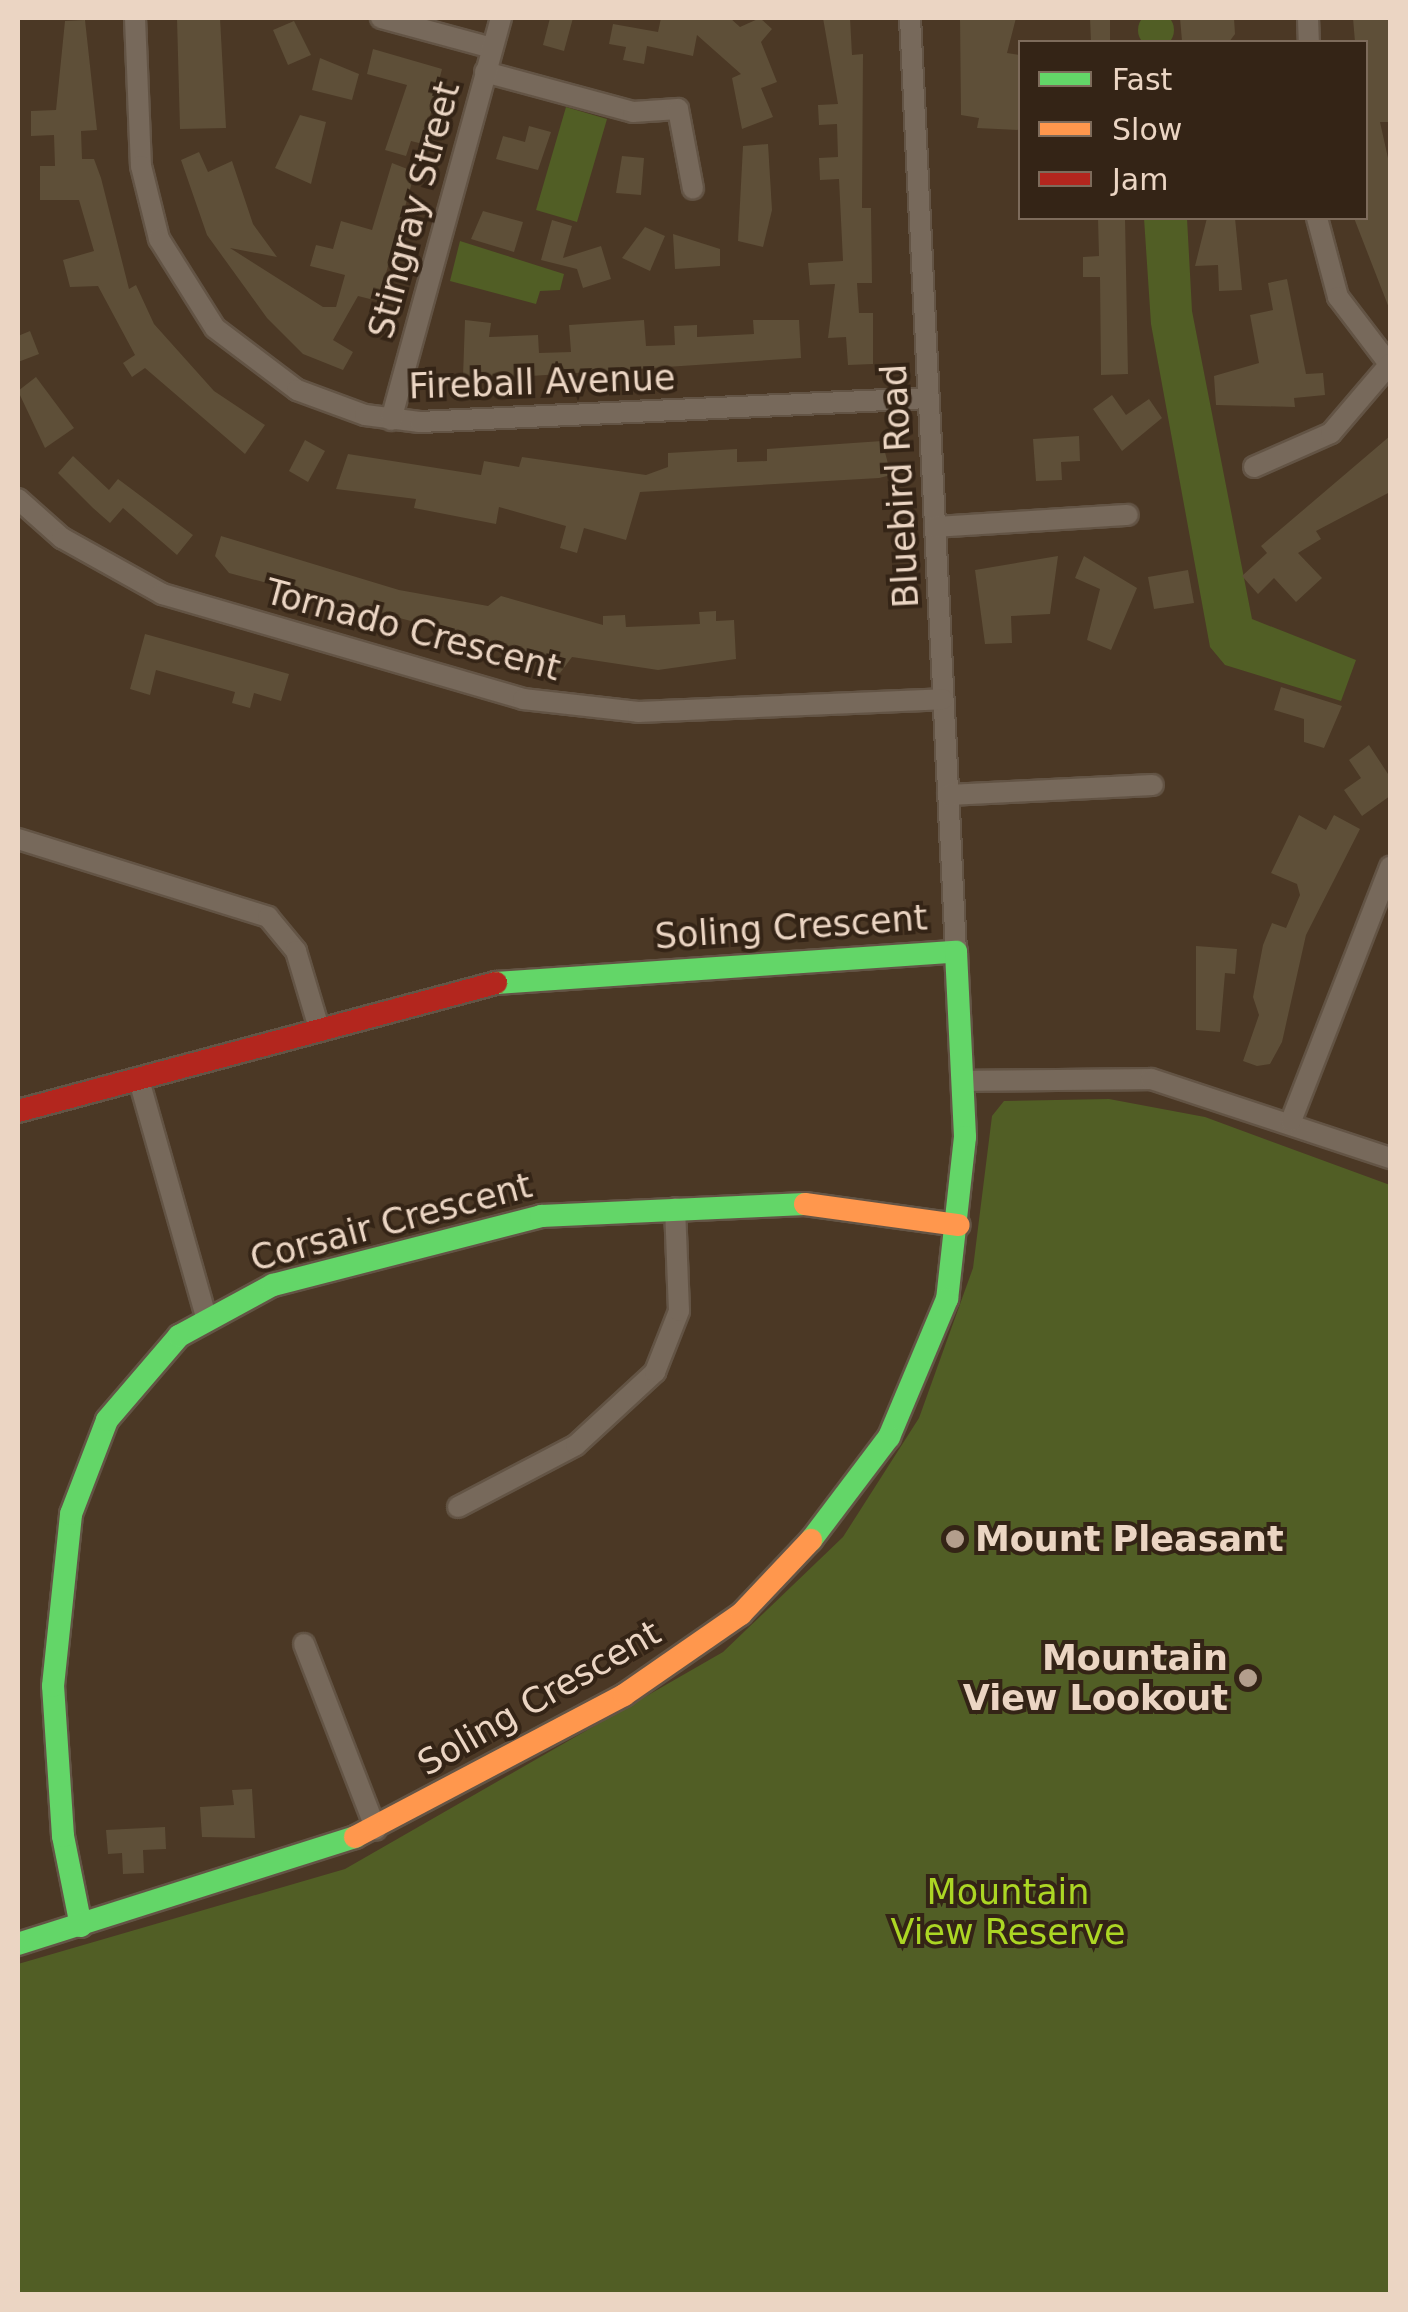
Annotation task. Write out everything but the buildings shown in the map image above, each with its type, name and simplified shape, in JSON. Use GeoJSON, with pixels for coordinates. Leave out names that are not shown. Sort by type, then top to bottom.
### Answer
{"type":"FeatureCollection","features":[{"type":"Feature","properties":{"kind":"street","name":"Fireball Avenue"},"geometry":{"type":"LineString","coordinates":[[135,18],[143,181],[187,292],[272,376],[391,420],[928,398]]}},
{"type":"Feature","properties":{"kind":"street"},"geometry":{"type":"LineString","coordinates":[[381,18],[492,48]]}},
{"type":"Feature","properties":{"kind":"street","name":"Stingray Street"},"geometry":{"type":"LineString","coordinates":[[391,420],[501,18]]}},
{"type":"Feature","properties":{"kind":"street","name":"Bluebird Road"},"geometry":{"type":"LineString","coordinates":[[910,18],[956,952]]}},
{"type":"Feature","properties":{"kind":"street"},"geometry":{"type":"LineString","coordinates":[[485,72],[617,109],[678,109],[693,189]]}},
{"type":"Feature","properties":{"kind":"street"},"geometry":{"type":"LineString","coordinates":[[1254,467],[1331,433],[1390,364],[1338,297],[1318,220]]}},
{"type":"Feature","properties":{"kind":"street","name":"Tornado Crescent"},"geometry":{"type":"LineString","coordinates":[[19,503],[62,538],[162,594],[523,699],[638,712],[943,699]]}},
{"type":"Feature","properties":{"kind":"street"},"geometry":{"type":"LineString","coordinates":[[935,527],[1128,515]]}},
{"type":"Feature","properties":{"kind":"street"},"geometry":{"type":"LineString","coordinates":[[948,796],[1153,785]]}},
{"type":"Feature","properties":{"kind":"street"},"geometry":{"type":"LineString","coordinates":[[18,839],[268,917],[296,950],[319,1028]]}},
{"type":"Feature","properties":{"kind":"street"},"geometry":{"type":"LineString","coordinates":[[1291,1121],[1390,867]]}},
{"type":"Feature","properties":{"kind":"street","name":"Soling Crescent"},"geometry":{"type":"LineString","coordinates":[[18,1111],[509,980],[956,952],[963,1081],[959,1225],[924,1367],[862,1482],[792,1565],[742,1614],[624,1695],[376,1830],[18,1944]]}},
{"type":"Feature","properties":{"kind":"street"},"geometry":{"type":"LineString","coordinates":[[963,1081],[1122,1075],[1195,1087],[1390,1158]]}},
{"type":"Feature","properties":{"kind":"street"},"geometry":{"type":"LineString","coordinates":[[138,1080],[206,1317]]}},
{"type":"Feature","properties":{"kind":"street","name":"Corsair Crescent"},"geometry":{"type":"LineString","coordinates":[[81,1926],[63,1836],[53,1686],[73,1504],[118,1402],[206,1317],[274,1285],[501,1224],[675,1208],[814,1204],[959,1225]]}},
{"type":"Feature","properties":{"kind":"street"},"geometry":{"type":"LineString","coordinates":[[458,1507],[576,1446],[655,1372],[680,1311],[675,1208]]}},
{"type":"Feature","properties":{"kind":"street"},"geometry":{"type":"LineString","coordinates":[[304,1644],[376,1830]]}},
{"type":"Feature","properties":{"kind":"green space"},"geometry":{"type":"Polygon","coordinates":[[[1149,13],[1163,13],[1173,23],[1171,40],[1139,37],[1139,23],[1149,13]]]}},
{"type":"Feature","properties":{"kind":"green space"},"geometry":{"type":"Polygon","coordinates":[[[566,107],[607,119],[577,222],[536,210],[566,107]]]}},
{"type":"Feature","properties":{"kind":"green space"},"geometry":{"type":"Polygon","coordinates":[[[1144,220],[1187,220],[1192,311],[1252,619],[1356,660],[1341,701],[1225,665],[1210,647],[1151,324],[1144,220]]]}},
{"type":"Feature","properties":{"kind":"green space"},"geometry":{"type":"Polygon","coordinates":[[[460,241],[564,274],[560,290],[540,291],[536,304],[450,281],[460,241]]]}},
{"type":"Feature","properties":{"kind":"green space","name":"Mountain View Reserve"},"geometry":{"type":"Polygon","coordinates":[[[1109,1099],[1205,1117],[1390,1185],[1390,2294],[18,2294],[18,1964],[345,1869],[723,1652],[843,1537],[919,1418],[973,1268],[992,1116],[1004,1101],[1109,1099]]]}},
{"type":"Feature","properties":{"kind":"traffic: fast"},"geometry":{"type":"LineString","coordinates":[[496,983],[956,952],[965,1137],[947,1299],[889,1437],[811,1540]]}},
{"type":"Feature","properties":{"kind":"traffic: fast"},"geometry":{"type":"LineString","coordinates":[[81,1926],[63,1836],[53,1686],[71,1514],[107,1420],[179,1336],[273,1285],[541,1216],[805,1204]]}},
{"type":"Feature","properties":{"kind":"traffic: fast"},"geometry":{"type":"LineString","coordinates":[[18,1944],[355,1837]]}},
{"type":"Feature","properties":{"kind":"traffic: slow"},"geometry":{"type":"LineString","coordinates":[[805,1204],[959,1225]]}},
{"type":"Feature","properties":{"kind":"traffic: slow"},"geometry":{"type":"LineString","coordinates":[[355,1837],[624,1695],[741,1614],[811,1540]]}},
{"type":"Feature","properties":{"kind":"traffic: jam"},"geometry":{"type":"LineString","coordinates":[[18,1111],[496,983]]}},
{"type":"Feature","properties":{"kind":"place","name":"Mount Pleasant"},"geometry":{"type":"Point","coordinates":[955,1539]}},
{"type":"Feature","properties":{"kind":"place","name":"Mountain View Lookout"},"geometry":{"type":"Point","coordinates":[1248,1678]}}]}
